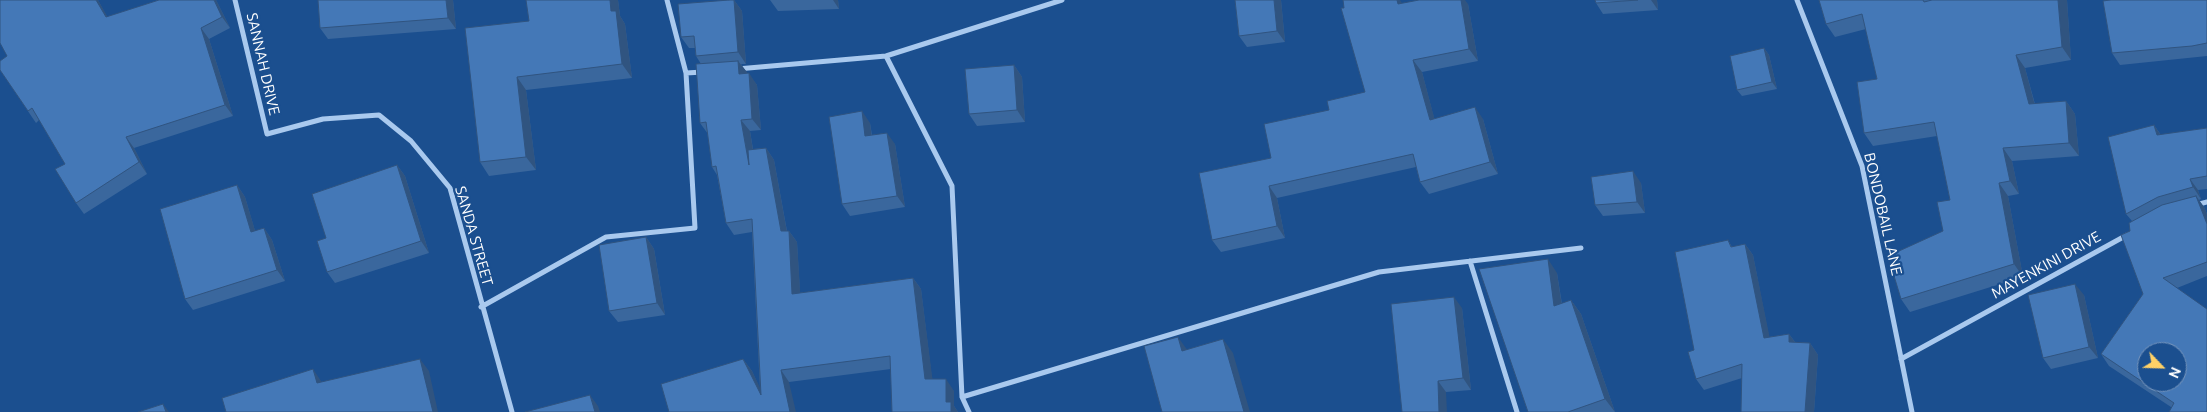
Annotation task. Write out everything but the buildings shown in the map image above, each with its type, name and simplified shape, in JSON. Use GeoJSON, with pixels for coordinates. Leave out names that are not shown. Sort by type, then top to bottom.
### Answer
{"type":"FeatureCollection","features":[{"type":"Feature","properties":{"kind":"street","name":"SANNAH DRIVE"},"geometry":{"type":"LineString","coordinates":[[235,0],[266,134]]}},
{"type":"Feature","properties":{"kind":"street"},"geometry":{"type":"LineString","coordinates":[[482,307],[606,237],[695,228],[686,73],[667,0]]}},
{"type":"Feature","properties":{"kind":"street"},"geometry":{"type":"LineString","coordinates":[[735,69],[886,56],[1062,0]]}},
{"type":"Feature","properties":{"kind":"street","name":"BONDOBAIL LANE"},"geometry":{"type":"LineString","coordinates":[[1797,0],[1862,166],[1912,412]]}},
{"type":"Feature","properties":{"kind":"street"},"geometry":{"type":"LineString","coordinates":[[886,56],[952,186],[962,397],[969,412]]}},
{"type":"Feature","properties":{"kind":"street"},"geometry":{"type":"LineString","coordinates":[[686,73],[706,71]]}},
{"type":"Feature","properties":{"kind":"street","name":"SANDA STREET"},"geometry":{"type":"LineString","coordinates":[[266,134],[323,119],[379,115],[411,141],[450,188],[512,412]]}},
{"type":"Feature","properties":{"kind":"street"},"geometry":{"type":"LineString","coordinates":[[2192,206],[2207,202]]}},
{"type":"Feature","properties":{"kind":"street","name":"MAYENKINI DRIVE"},"geometry":{"type":"LineString","coordinates":[[1901,359],[2134,231]]}},
{"type":"Feature","properties":{"kind":"street"},"geometry":{"type":"LineString","coordinates":[[962,397],[1379,272],[1582,248]]}},
{"type":"Feature","properties":{"kind":"street"},"geometry":{"type":"LineString","coordinates":[[1470,261],[1516,412]]}}]}
